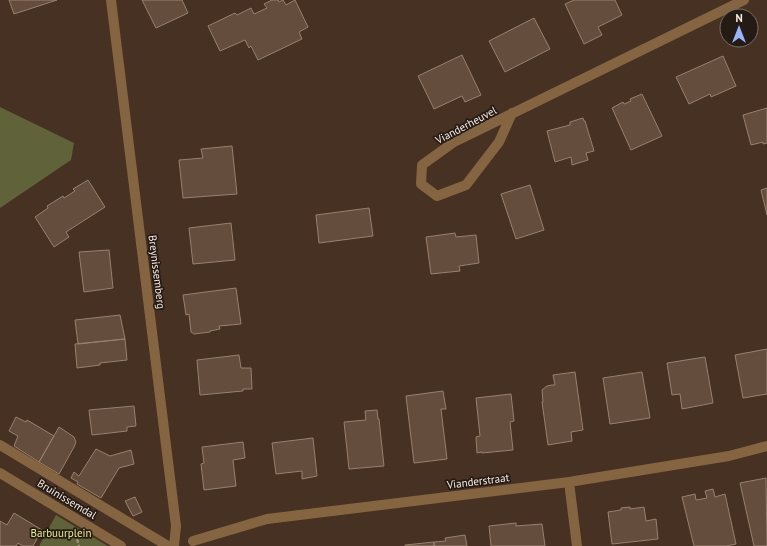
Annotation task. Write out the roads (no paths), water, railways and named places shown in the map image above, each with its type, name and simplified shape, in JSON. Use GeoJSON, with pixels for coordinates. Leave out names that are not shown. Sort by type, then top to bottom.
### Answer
{"type":"FeatureCollection","features":[{"type":"Feature","properties":{"kind":"street","name":"Breynissemberg"},"geometry":{"type":"LineString","coordinates":[[111,0],[176,526],[174,546]]}},
{"type":"Feature","properties":{"kind":"street","name":"Vianderheuvel"},"geometry":{"type":"LineString","coordinates":[[512,113],[499,142],[466,185],[437,196],[420,184],[422,164],[454,142],[512,113],[744,0]]}},
{"type":"Feature","properties":{"kind":"street"},"geometry":{"type":"LineString","coordinates":[[0,445],[168,546]]}},
{"type":"Feature","properties":{"kind":"street","name":"Vianderstraat"},"geometry":{"type":"LineString","coordinates":[[193,541],[267,519],[569,482],[730,456],[767,446]]}},
{"type":"Feature","properties":{"kind":"street","name":"Bruinissemdal"},"geometry":{"type":"LineString","coordinates":[[0,473],[121,546]]}},
{"type":"Feature","properties":{"kind":"street"},"geometry":{"type":"LineString","coordinates":[[569,482],[577,546]]}},
{"type":"Feature","properties":{"kind":"park label","name":"Barbuurplein"},"geometry":{"type":"Point","coordinates":[61,533]}}]}
